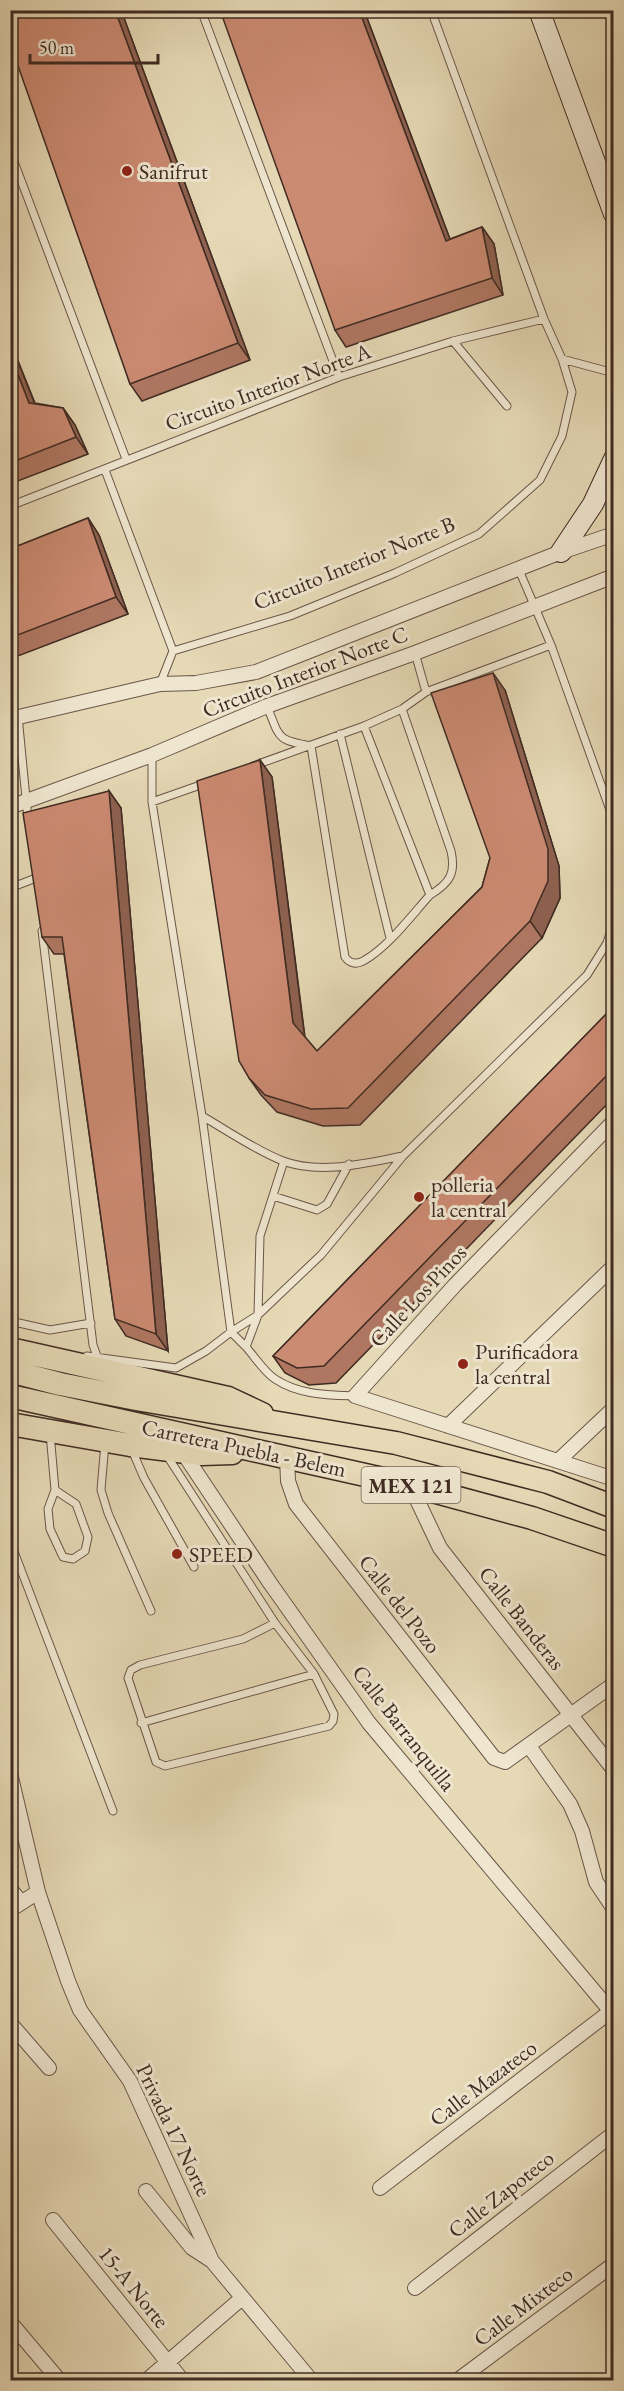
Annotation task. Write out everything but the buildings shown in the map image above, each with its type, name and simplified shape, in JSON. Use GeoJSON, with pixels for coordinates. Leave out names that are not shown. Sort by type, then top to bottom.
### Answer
{"type":"FeatureCollection","features":[{"type":"Feature","properties":{"kind":"main road"},"geometry":{"type":"LineString","coordinates":[[10,1349],[228,1398],[282,1425]]}},
{"type":"Feature","properties":{"kind":"main road","name":"Carretera Puebla - Belem"},"geometry":{"type":"LineString","coordinates":[[10,1371],[71,1386],[236,1418],[396,1443],[548,1482],[614,1507]]}},
{"type":"Feature","properties":{"kind":"main road","name":"Carretera Puebla - Belem"},"geometry":{"type":"LineString","coordinates":[[10,1396],[410,1485],[532,1518],[614,1546]]}},
{"type":"Feature","properties":{"kind":"main road"},"geometry":{"type":"LineString","coordinates":[[11,1427],[202,1454],[257,1452]]}},
{"type":"Feature","properties":{"kind":"street"},"geometry":{"type":"LineString","coordinates":[[539,10],[614,214]]}},
{"type":"Feature","properties":{"kind":"street"},"geometry":{"type":"LineString","coordinates":[[561,552],[594,504],[614,459]]}},
{"type":"Feature","properties":{"kind":"street"},"geometry":{"type":"LineString","coordinates":[[14,717],[160,684],[196,683],[256,672],[561,552],[614,534]]}},
{"type":"Feature","properties":{"kind":"street","name":"Circuito Interior Norte C"},"geometry":{"type":"LineString","coordinates":[[10,807],[152,755],[267,706],[415,653],[614,576]]}},
{"type":"Feature","properties":{"kind":"street","name":"Calle Los Pinos"},"geometry":{"type":"LineString","coordinates":[[355,1396],[456,1285],[614,1121]]}},
{"type":"Feature","properties":{"kind":"street"},"geometry":{"type":"LineString","coordinates":[[448,1426],[614,1266]]}},
{"type":"Feature","properties":{"kind":"street"},"geometry":{"type":"LineString","coordinates":[[355,1396],[614,1479]]}},
{"type":"Feature","properties":{"kind":"street"},"geometry":{"type":"LineString","coordinates":[[559,1460],[614,1408]]}},
{"type":"Feature","properties":{"kind":"street","name":"Calle Barranquilla"},"geometry":{"type":"LineString","coordinates":[[172,1450],[369,1723],[612,2013]]}},
{"type":"Feature","properties":{"kind":"street","name":"Calle del Pozo"},"geometry":{"type":"LineString","coordinates":[[287,1458],[288,1481],[296,1504],[494,1758],[505,1762],[529,1746]]}},
{"type":"Feature","properties":{"kind":"street","name":"Calle Banderas"},"geometry":{"type":"LineString","coordinates":[[410,1485],[440,1548],[614,1770]]}},
{"type":"Feature","properties":{"kind":"street"},"geometry":{"type":"LineString","coordinates":[[614,1683],[529,1746],[570,1804],[582,1832],[596,1882],[614,1909]]}},
{"type":"Feature","properties":{"kind":"street","name":"Privada 17 Norte"},"geometry":{"type":"LineString","coordinates":[[10,1773],[38,1892],[80,2010],[130,2081],[212,2261],[311,2380]]}},
{"type":"Feature","properties":{"kind":"street"},"geometry":{"type":"LineString","coordinates":[[10,1889],[16,1906],[38,1892]]}},
{"type":"Feature","properties":{"kind":"street","name":"Calle Mazateco"},"geometry":{"type":"LineString","coordinates":[[380,2188],[612,2013]]}},
{"type":"Feature","properties":{"kind":"street"},"geometry":{"type":"LineString","coordinates":[[10,2023],[49,2068]]}},
{"type":"Feature","properties":{"kind":"street","name":"Calle Zapoteco"},"geometry":{"type":"LineString","coordinates":[[415,2288],[614,2133]]}},
{"type":"Feature","properties":{"kind":"street"},"geometry":{"type":"LineString","coordinates":[[146,2191],[192,2248],[212,2261]]}},
{"type":"Feature","properties":{"kind":"street","name":"15-A Norte"},"geometry":{"type":"LineString","coordinates":[[53,2220],[182,2380]]}},
{"type":"Feature","properties":{"kind":"street","name":"Calle Mixteco"},"geometry":{"type":"LineString","coordinates":[[458,2380],[614,2264]]}},
{"type":"Feature","properties":{"kind":"street"},"geometry":{"type":"LineString","coordinates":[[147,2380],[242,2298]]}},
{"type":"Feature","properties":{"kind":"street"},"geometry":{"type":"LineString","coordinates":[[10,2322],[59,2380]]}},
{"type":"Feature","properties":{"kind":"lane"},"geometry":{"type":"LineString","coordinates":[[201,10],[339,377]]}},
{"type":"Feature","properties":{"kind":"lane","name":"Circuito Interior Norte B"},"geometry":{"type":"LineString","coordinates":[[173,651],[290,616],[396,573],[479,534],[540,480],[562,436],[572,392],[562,359],[544,319],[431,10]]}},
{"type":"Feature","properties":{"kind":"lane"},"geometry":{"type":"LineString","coordinates":[[10,152],[126,459]]}},
{"type":"Feature","properties":{"kind":"lane","name":"Circuito Interior Norte A"},"geometry":{"type":"LineString","coordinates":[[10,506],[339,377],[453,340],[544,319]]}},
{"type":"Feature","properties":{"kind":"lane"},"geometry":{"type":"LineString","coordinates":[[453,340],[507,406]]}},
{"type":"Feature","properties":{"kind":"lane"},"geometry":{"type":"LineString","coordinates":[[562,359],[614,373]]}},
{"type":"Feature","properties":{"kind":"lane"},"geometry":{"type":"LineString","coordinates":[[105,470],[173,651],[160,684]]}},
{"type":"Feature","properties":{"kind":"lane"},"geometry":{"type":"LineString","coordinates":[[519,570],[551,645],[614,821]]}},
{"type":"Feature","properties":{"kind":"lane"},"geometry":{"type":"LineString","coordinates":[[248,768],[364,726],[402,709],[426,692],[551,645]]}},
{"type":"Feature","properties":{"kind":"lane"},"geometry":{"type":"LineString","coordinates":[[415,653],[426,692]]}},
{"type":"Feature","properties":{"kind":"lane"},"geometry":{"type":"LineString","coordinates":[[267,706],[279,736],[287,741],[311,746]]}},
{"type":"Feature","properties":{"kind":"lane"},"geometry":{"type":"LineString","coordinates":[[311,746],[345,957],[348,962],[354,964],[364,961],[390,938],[430,895],[443,888],[450,878],[454,864],[402,709]]}},
{"type":"Feature","properties":{"kind":"lane"},"geometry":{"type":"LineString","coordinates":[[14,717],[29,823]]}},
{"type":"Feature","properties":{"kind":"lane"},"geometry":{"type":"LineString","coordinates":[[364,726],[430,895]]}},
{"type":"Feature","properties":{"kind":"lane"},"geometry":{"type":"LineString","coordinates":[[340,734],[390,938]]}},
{"type":"Feature","properties":{"kind":"lane"},"geometry":{"type":"LineString","coordinates":[[152,755],[152,802],[202,1116],[231,1332],[274,1379],[296,1389],[317,1394],[355,1396]]}},
{"type":"Feature","properties":{"kind":"lane"},"geometry":{"type":"LineString","coordinates":[[152,802],[216,780]]}},
{"type":"Feature","properties":{"kind":"lane"},"geometry":{"type":"LineString","coordinates":[[34,867],[37,890]]}},
{"type":"Feature","properties":{"kind":"lane"},"geometry":{"type":"LineString","coordinates":[[10,888],[36,878]]}},
{"type":"Feature","properties":{"kind":"lane"},"geometry":{"type":"LineString","coordinates":[[47,1358],[97,1356],[176,1368],[206,1351],[258,1315],[321,1255],[403,1156],[587,975],[607,943],[614,920]]}},
{"type":"Feature","properties":{"kind":"lane"},"geometry":{"type":"LineString","coordinates":[[42,925],[93,1345],[97,1356]]}},
{"type":"Feature","properties":{"kind":"lane"},"geometry":{"type":"LineString","coordinates":[[202,1116],[284,1161],[317,1167],[403,1156]]}},
{"type":"Feature","properties":{"kind":"lane"},"geometry":{"type":"LineString","coordinates":[[246,1347],[258,1315],[260,1236],[284,1161]]}},
{"type":"Feature","properties":{"kind":"lane"},"geometry":{"type":"LineString","coordinates":[[273,1196],[317,1210],[327,1204],[349,1164]]}},
{"type":"Feature","properties":{"kind":"lane"},"geometry":{"type":"LineString","coordinates":[[10,1321],[50,1330],[91,1323]]}},
{"type":"Feature","properties":{"kind":"lane"},"geometry":{"type":"LineString","coordinates":[[50,1431],[55,1490],[48,1509],[50,1529],[63,1557],[73,1559],[85,1551],[88,1537],[76,1504],[55,1490]]}},
{"type":"Feature","properties":{"kind":"lane"},"geometry":{"type":"LineString","coordinates":[[105,1441],[102,1490],[108,1514],[152,1611]]}},
{"type":"Feature","properties":{"kind":"lane"},"geometry":{"type":"LineString","coordinates":[[129,1445],[144,1478],[194,1567]]}},
{"type":"Feature","properties":{"kind":"lane"},"geometry":{"type":"LineString","coordinates":[[172,1450],[275,1623],[314,1674],[334,1714],[329,1726],[165,1766],[156,1762],[141,1723],[128,1677],[131,1670],[140,1665],[243,1639],[275,1623]]}},
{"type":"Feature","properties":{"kind":"lane"},"geometry":{"type":"LineString","coordinates":[[10,1540],[112,1811]]}},
{"type":"Feature","properties":{"kind":"lane"},"geometry":{"type":"LineString","coordinates":[[141,1723],[314,1674]]}},
{"type":"Feature","properties":{"kind":"place","name":"Sanifrut"},"geometry":{"type":"Point","coordinates":[127,171]}},
{"type":"Feature","properties":{"kind":"place","name":"polleria la central"},"geometry":{"type":"Point","coordinates":[419,1197]}},
{"type":"Feature","properties":{"kind":"place","name":"Purificadora la central"},"geometry":{"type":"Point","coordinates":[463,1364]}},
{"type":"Feature","properties":{"kind":"place","name":"SPEED"},"geometry":{"type":"Point","coordinates":[177,1554]}}]}
